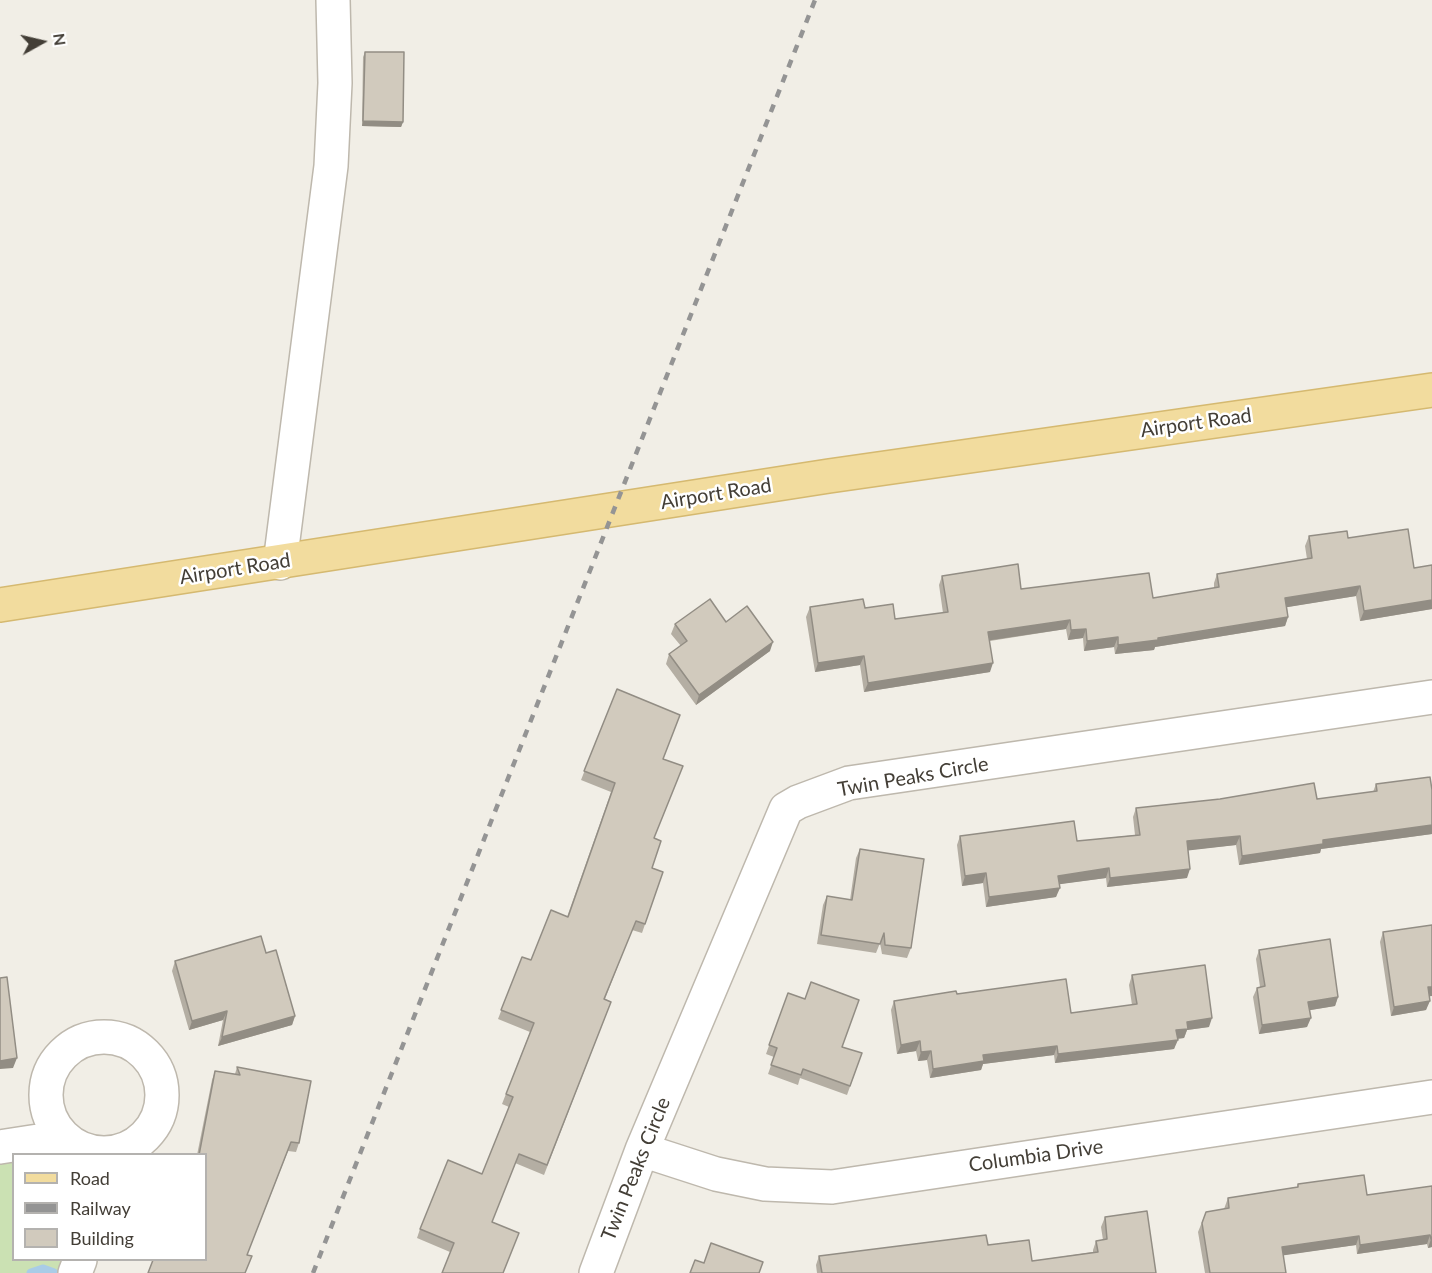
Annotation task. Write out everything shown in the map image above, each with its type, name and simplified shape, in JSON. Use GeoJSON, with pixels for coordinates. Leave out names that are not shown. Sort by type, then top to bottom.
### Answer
{"type":"FeatureCollection","features":[{"type":"Feature","properties":{"kind":"main road","name":"Airport Road"},"geometry":{"type":"LineString","coordinates":[[0,605],[829,476],[1432,390]]}},
{"type":"Feature","properties":{"kind":"street"},"geometry":{"type":"LineString","coordinates":[[280,563],[331,166],[335,83],[333,0]]}},
{"type":"Feature","properties":{"kind":"street","name":"Twin Peaks Circle"},"geometry":{"type":"LineString","coordinates":[[596,1273],[642,1150],[786,809],[798,802],[849,783],[1432,697]]}},
{"type":"Feature","properties":{"kind":"street"},"geometry":{"type":"LineString","coordinates":[[98,1153],[79,1148],[64,1137],[52,1122],[47,1103],[46,1084],[54,1066],[66,1051],[82,1041],[100,1037],[120,1039],[137,1047],[151,1060],[160,1078],[163,1097],[159,1116],[149,1132],[135,1145],[119,1153]]}},
{"type":"Feature","properties":{"kind":"street","name":"Columbia Drive"},"geometry":{"type":"LineString","coordinates":[[642,1150],[716,1174],[765,1184],[832,1186],[1432,1097]]}},
{"type":"Feature","properties":{"kind":"street"},"geometry":{"type":"LineString","coordinates":[[0,1147],[64,1137]]}},
{"type":"Feature","properties":{"kind":"green space"},"geometry":{"type":"Polygon","coordinates":[[[71,1143],[88,1152],[98,1153],[12,1153],[12,1261],[80,1261],[75,1273],[0,1273],[0,1147],[71,1143]]]}},
{"type":"Feature","properties":{"kind":"building"},"geometry":{"type":"Polygon","coordinates":[[[365,52],[404,52],[403,122],[363,121],[365,52]]]}},
{"type":"Feature","properties":{"kind":"building"},"geometry":{"type":"Polygon","coordinates":[[[1408,529],[1414,568],[1432,565],[1432,600],[1364,611],[1360,586],[1285,598],[1288,617],[1118,645],[1118,637],[1087,641],[1086,629],[1071,630],[1070,620],[988,632],[993,663],[868,683],[864,656],[818,663],[810,607],[863,599],[865,608],[893,604],[895,619],[948,612],[942,576],[1018,564],[1021,589],[1149,573],[1153,598],[1219,587],[1217,574],[1312,558],[1309,536],[1347,531],[1348,538],[1408,529]]]}},
{"type":"Feature","properties":{"kind":"building"},"geometry":{"type":"Polygon","coordinates":[[[710,599],[726,622],[747,606],[773,642],[699,695],[669,654],[687,641],[675,624],[710,599]]]}},
{"type":"Feature","properties":{"kind":"building"},"geometry":{"type":"Polygon","coordinates":[[[617,689],[680,715],[663,759],[683,766],[654,838],[661,841],[652,868],[663,872],[645,924],[636,921],[604,999],[611,1002],[547,1165],[519,1154],[492,1222],[519,1233],[503,1273],[442,1273],[454,1243],[420,1229],[448,1160],[482,1174],[513,1097],[506,1094],[534,1023],[501,1010],[522,957],[531,960],[551,910],[568,917],[615,783],[584,771],[617,689]]]}},
{"type":"Feature","properties":{"kind":"building"},"geometry":{"type":"Polygon","coordinates":[[[1430,777],[1432,825],[1323,840],[1323,844],[1242,856],[1240,836],[1187,841],[1190,869],[1110,878],[1109,868],[1058,876],[1060,888],[989,897],[986,873],[965,876],[960,836],[1074,821],[1077,841],[1140,835],[1136,808],[1220,799],[1314,783],[1317,799],[1377,791],[1376,784],[1430,777]]]}},
{"type":"Feature","properties":{"kind":"building"},"geometry":{"type":"Polygon","coordinates":[[[860,849],[924,859],[911,948],[885,945],[884,933],[880,944],[821,935],[827,896],[852,900],[860,849]]]}},
{"type":"Feature","properties":{"kind":"building"},"geometry":{"type":"Polygon","coordinates":[[[1432,925],[1432,987],[1428,987],[1430,1001],[1394,1007],[1383,932],[1432,925]]]}},
{"type":"Feature","properties":{"kind":"building"},"geometry":{"type":"Polygon","coordinates":[[[261,936],[266,953],[276,950],[295,1016],[222,1037],[227,1011],[192,1021],[175,961],[261,936]]]}},
{"type":"Feature","properties":{"kind":"building"},"geometry":{"type":"Polygon","coordinates":[[[1330,939],[1338,997],[1308,1002],[1311,1018],[1262,1025],[1257,988],[1265,986],[1259,950],[1330,939]]]}},
{"type":"Feature","properties":{"kind":"building"},"geometry":{"type":"Polygon","coordinates":[[[1205,965],[1212,1018],[1187,1022],[1188,1029],[1176,1030],[1178,1040],[1058,1054],[1057,1046],[983,1055],[984,1061],[933,1069],[931,1051],[921,1052],[920,1041],[901,1045],[894,1001],[956,991],[957,994],[1066,979],[1071,1013],[1137,1004],[1132,975],[1205,965]]]}},
{"type":"Feature","properties":{"kind":"building"},"geometry":{"type":"Polygon","coordinates":[[[7,977],[17,1058],[0,1061],[0,978],[7,977]]]}},
{"type":"Feature","properties":{"kind":"building"},"geometry":{"type":"Polygon","coordinates":[[[811,982],[859,1000],[842,1047],[862,1053],[850,1086],[803,1069],[801,1075],[771,1065],[777,1048],[769,1045],[788,993],[805,999],[811,982]]]}},
{"type":"Feature","properties":{"kind":"building"},"geometry":{"type":"Polygon","coordinates":[[[237,1067],[311,1081],[299,1143],[291,1142],[247,1255],[252,1256],[245,1273],[148,1273],[153,1261],[207,1261],[207,1153],[199,1153],[215,1071],[240,1075],[237,1067]]]}},
{"type":"Feature","properties":{"kind":"building"},"geometry":{"type":"Polygon","coordinates":[[[1364,1175],[1367,1195],[1432,1186],[1432,1239],[1430,1235],[1360,1245],[1359,1236],[1282,1247],[1286,1273],[1210,1273],[1202,1223],[1206,1212],[1229,1208],[1228,1198],[1298,1187],[1298,1184],[1364,1175]]]}},
{"type":"Feature","properties":{"kind":"building"},"geometry":{"type":"Polygon","coordinates":[[[1147,1211],[1156,1273],[822,1273],[819,1256],[986,1235],[988,1245],[1029,1240],[1032,1261],[1098,1252],[1096,1241],[1107,1239],[1105,1217],[1147,1211]]]}},
{"type":"Feature","properties":{"kind":"building"},"geometry":{"type":"Polygon","coordinates":[[[711,1243],[763,1262],[759,1273],[690,1273],[695,1260],[704,1263],[711,1243]]]}},
{"type":"Feature","properties":{"kind":"waterway"},"geometry":{"type":"LineString","coordinates":[[31,1273],[43,1269],[54,1273]]}},
{"type":"Feature","properties":{"kind":"railway"},"geometry":{"type":"LineString","coordinates":[[313,1273],[815,0]]}}]}
